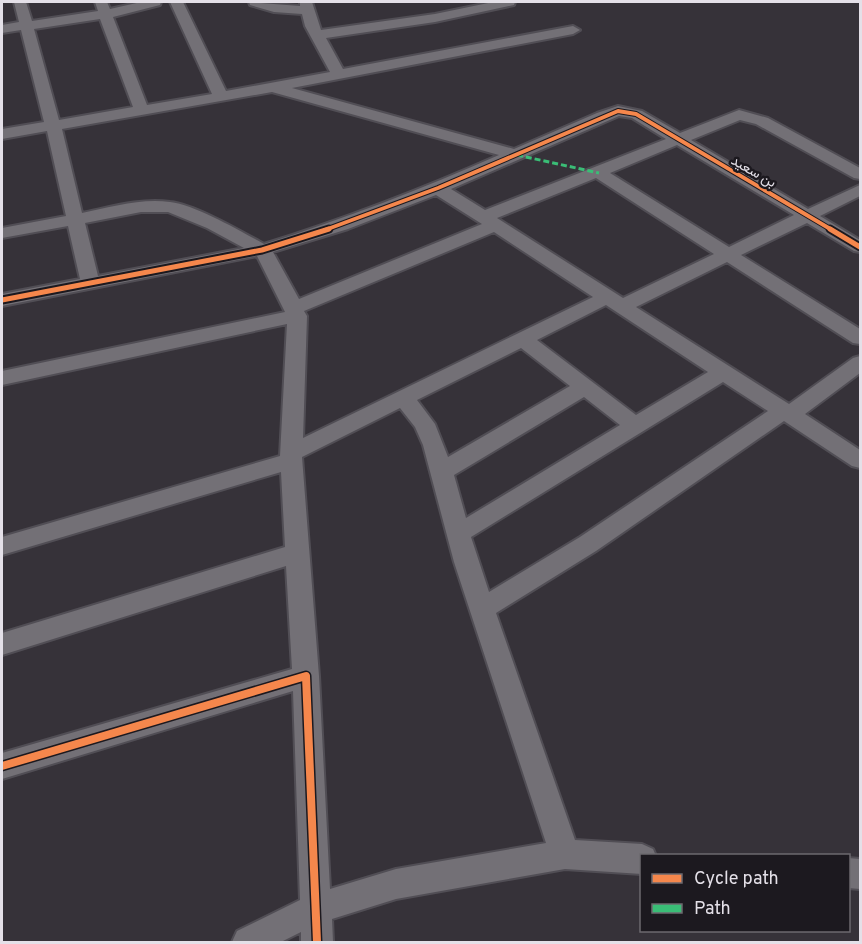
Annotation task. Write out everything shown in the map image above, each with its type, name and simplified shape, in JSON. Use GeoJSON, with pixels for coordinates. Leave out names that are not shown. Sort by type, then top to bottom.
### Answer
{"type":"FeatureCollection","features":[{"type":"Feature","properties":{"kind":"street"},"geometry":{"type":"LineString","coordinates":[[20,2],[53,125],[90,282]]}},
{"type":"Feature","properties":{"kind":"street"},"geometry":{"type":"LineString","coordinates":[[2,28],[104,8],[154,2]]}},
{"type":"Feature","properties":{"kind":"street"},"geometry":{"type":"LineString","coordinates":[[176,2],[221,97]]}},
{"type":"Feature","properties":{"kind":"street"},"geometry":{"type":"LineString","coordinates":[[255,2],[274,8],[307,6],[317,35],[339,73]]}},
{"type":"Feature","properties":{"kind":"street"},"geometry":{"type":"LineString","coordinates":[[317,35],[435,18],[509,2]]}},
{"type":"Feature","properties":{"kind":"street"},"geometry":{"type":"LineString","coordinates":[[104,8],[141,109]]}},
{"type":"Feature","properties":{"kind":"street"},"geometry":{"type":"LineString","coordinates":[[2,134],[221,97],[573,30]]}},
{"type":"Feature","properties":{"kind":"street"},"geometry":{"type":"LineString","coordinates":[[270,87],[517,155]]}},
{"type":"Feature","properties":{"kind":"street","name":"بن سعيد"},"geometry":{"type":"LineString","coordinates":[[517,155],[603,116],[618,111],[636,114],[861,247]]}},
{"type":"Feature","properties":{"kind":"street"},"geometry":{"type":"LineString","coordinates":[[2,378],[296,312],[490,221],[732,117],[748,116],[762,121],[861,174]]}},
{"type":"Feature","properties":{"kind":"street"},"geometry":{"type":"LineString","coordinates":[[2,300],[262,250],[342,225],[517,155]]}},
{"type":"Feature","properties":{"kind":"street"},"geometry":{"type":"LineString","coordinates":[[599,173],[861,338]]}},
{"type":"Feature","properties":{"kind":"street"},"geometry":{"type":"LineString","coordinates":[[438,188],[861,460]]}},
{"type":"Feature","properties":{"kind":"street"},"geometry":{"type":"LineString","coordinates":[[2,546],[291,457],[522,338],[728,254],[861,190]]}},
{"type":"Feature","properties":{"kind":"street"},"geometry":{"type":"LineString","coordinates":[[2,233],[141,207],[170,207],[213,224],[262,250],[273,266],[296,312],[291,457],[306,676],[317,942]]}},
{"type":"Feature","properties":{"kind":"street"},"geometry":{"type":"LineString","coordinates":[[522,338],[635,426]]}},
{"type":"Feature","properties":{"kind":"street"},"geometry":{"type":"LineString","coordinates":[[482,609],[597,537],[861,363]]}},
{"type":"Feature","properties":{"kind":"street"},"geometry":{"type":"LineString","coordinates":[[458,534],[724,371]]}},
{"type":"Feature","properties":{"kind":"street"},"geometry":{"type":"LineString","coordinates":[[441,472],[585,387]]}},
{"type":"Feature","properties":{"kind":"street"},"geometry":{"type":"LineString","coordinates":[[403,398],[424,424],[434,445],[458,534],[482,609],[565,854]]}},
{"type":"Feature","properties":{"kind":"street"},"geometry":{"type":"LineString","coordinates":[[2,644],[297,553]]}},
{"type":"Feature","properties":{"kind":"street"},"geometry":{"type":"LineString","coordinates":[[2,766],[306,676]]}},
{"type":"Feature","properties":{"kind":"street"},"geometry":{"type":"LineString","coordinates":[[248,942],[317,908],[396,884],[565,854],[640,859]]}},
{"type":"Feature","properties":{"kind":"marked path"},"geometry":{"type":"LineString","coordinates":[[517,155],[599,173]]}},
{"type":"Feature","properties":{"kind":"cycle path"},"geometry":{"type":"LineString","coordinates":[[2,300],[262,250],[342,225],[438,188],[618,111],[636,114],[860,247]]}},
{"type":"Feature","properties":{"kind":"cycle path"},"geometry":{"type":"LineString","coordinates":[[2,766],[306,676],[317,942]]}}]}
